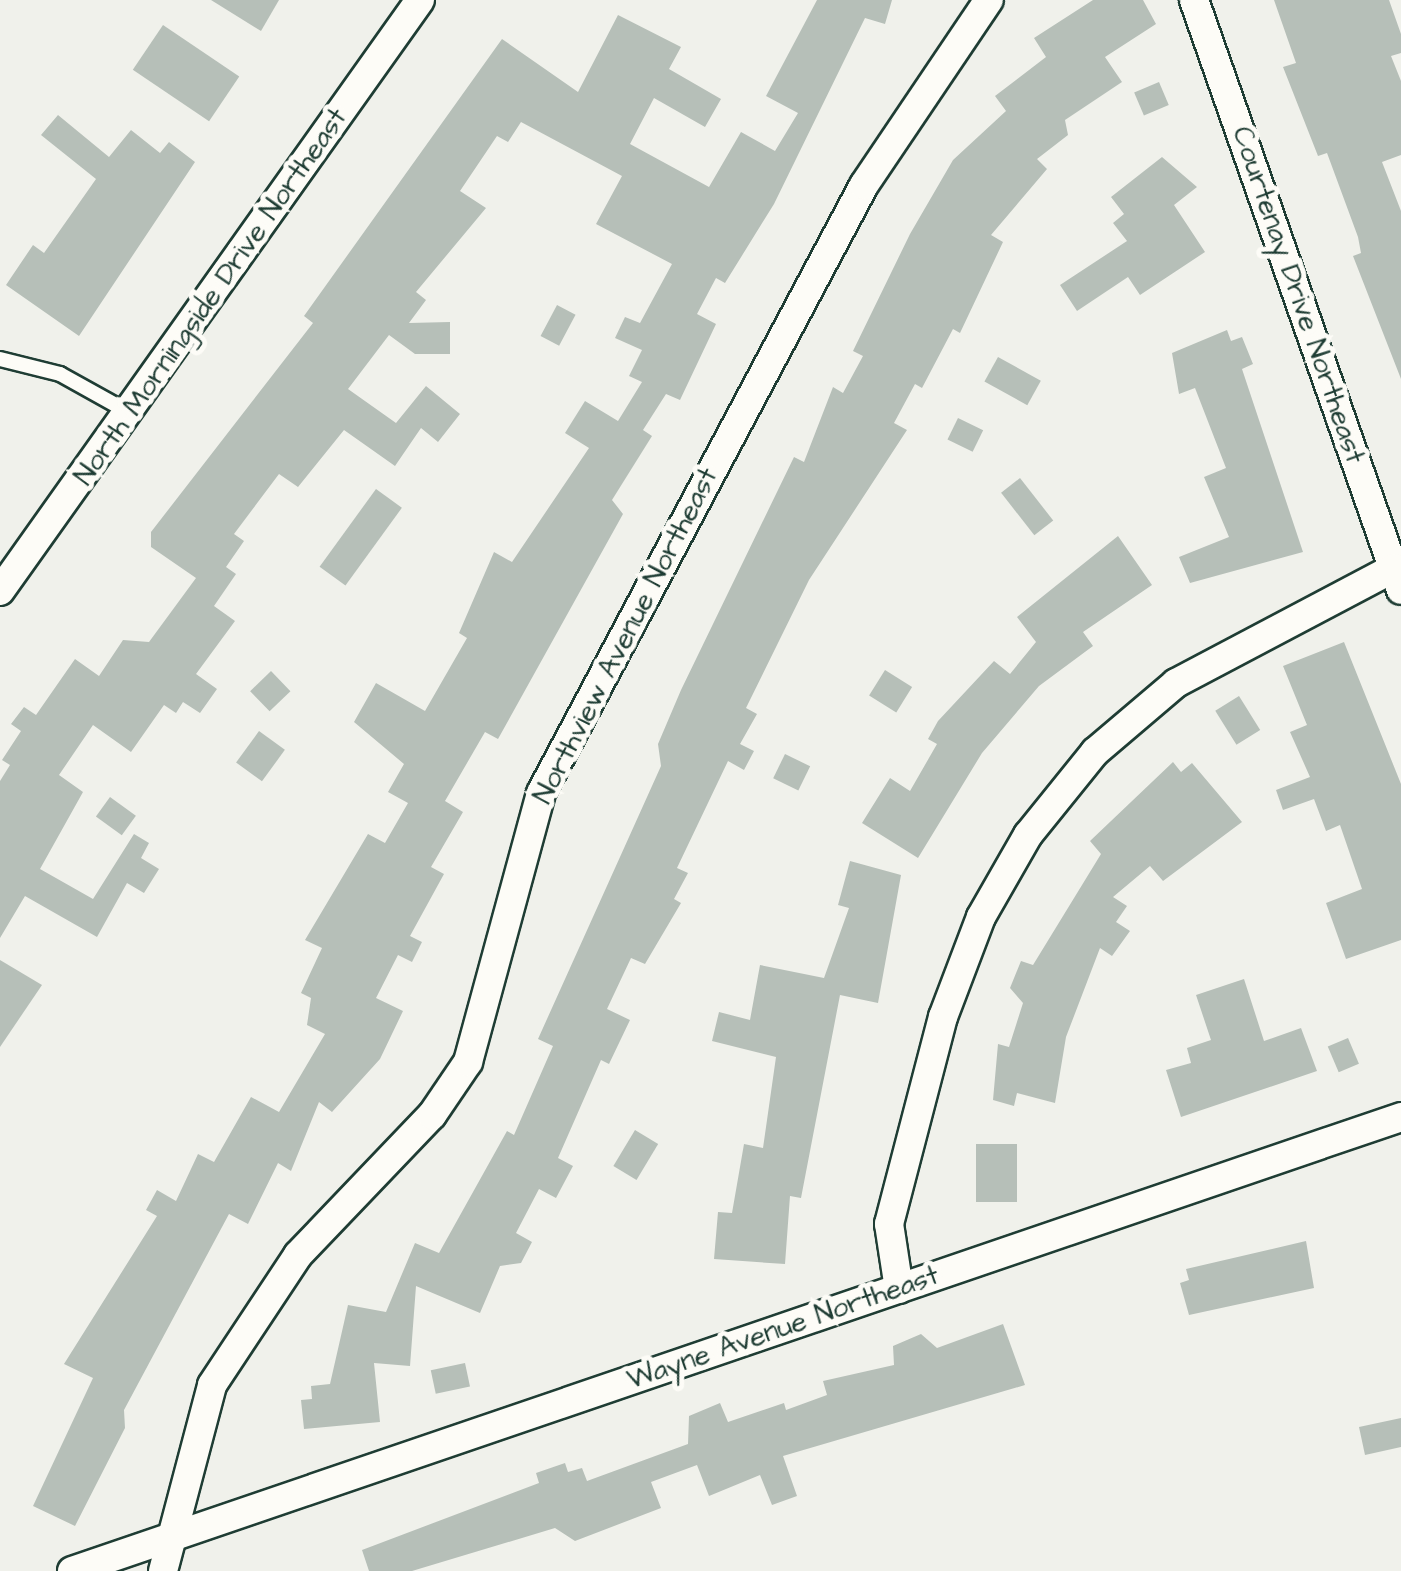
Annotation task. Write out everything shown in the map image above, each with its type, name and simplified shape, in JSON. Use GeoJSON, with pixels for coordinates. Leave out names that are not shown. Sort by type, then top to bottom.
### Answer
{"type":"FeatureCollection","features":[{"type":"Feature","properties":{"kind":"street","name":"North Morningside Drive Northeast"},"geometry":{"type":"LineString","coordinates":[[0,591],[420,0]]}},
{"type":"Feature","properties":{"kind":"street","name":"Northview Avenue Northeast"},"geometry":{"type":"LineString","coordinates":[[163,1571],[166,1538],[196,1425],[234,1346],[298,1255],[432,1115],[468,1062],[541,793],[864,185],[989,0]]}},
{"type":"Feature","properties":{"kind":"street","name":"Courtenay Drive Northeast"},"geometry":{"type":"LineString","coordinates":[[1194,0],[1397,579]]}},
{"type":"Feature","properties":{"kind":"street"},"geometry":{"type":"LineString","coordinates":[[898,1289],[889,1224],[943,1017],[980,917],[1028,834],[1095,752],[1176,683],[1397,579]]}},
{"type":"Feature","properties":{"kind":"street","name":"Wayne Avenue Northeast"},"geometry":{"type":"LineString","coordinates":[[72,1571],[1401,1117]]}},
{"type":"Feature","properties":{"kind":"lane"},"geometry":{"type":"LineString","coordinates":[[0,359],[60,374],[130,413]]}},
{"type":"Feature","properties":{"kind":"building"},"geometry":{"type":"Polygon","coordinates":[[[211,0],[279,0],[261,31],[211,0]]]}},
{"type":"Feature","properties":{"kind":"building"},"geometry":{"type":"Polygon","coordinates":[[[817,0],[892,0],[885,24],[865,18],[774,204],[725,283],[716,278],[697,314],[716,324],[680,400],[666,394],[643,430],[652,436],[612,500],[623,514],[498,739],[485,732],[445,801],[463,812],[431,867],[444,874],[410,936],[422,942],[412,962],[398,955],[376,998],[403,1011],[380,1059],[332,1112],[319,1102],[291,1171],[278,1163],[248,1224],[229,1214],[124,1410],[125,1428],[75,1526],[33,1506],[93,1378],[64,1364],[157,1216],[146,1210],[157,1190],[176,1201],[198,1154],[214,1162],[251,1097],[279,1112],[325,1034],[307,1025],[311,998],[301,993],[322,948],[305,940],[368,834],[385,843],[408,803],[388,792],[404,764],[354,722],[376,683],[425,711],[467,638],[459,633],[494,552],[512,562],[589,448],[565,433],[585,401],[618,421],[642,382],[629,376],[642,350],[615,338],[625,317],[640,323],[672,264],[596,224],[622,176],[521,122],[508,142],[497,136],[460,191],[486,208],[416,292],[426,300],[409,323],[450,322],[450,354],[415,354],[389,335],[348,389],[396,423],[426,386],[460,414],[438,442],[421,428],[395,466],[344,430],[298,487],[279,474],[234,534],[244,541],[226,567],[236,574],[214,606],[235,621],[196,674],[217,689],[200,713],[183,702],[176,713],[164,705],[131,752],[93,725],[59,775],[83,792],[40,869],[93,899],[134,834],[149,843],[141,858],[159,869],[144,893],[127,883],[97,937],[25,896],[0,938],[0,781],[10,765],[2,760],[21,731],[11,724],[24,707],[36,715],[75,659],[99,676],[123,640],[149,642],[196,578],[151,547],[151,532],[313,323],[304,316],[502,39],[578,92],[618,15],[681,47],[669,69],[721,99],[705,127],[654,98],[630,144],[709,187],[741,132],[775,151],[798,113],[766,96],[817,0]]]}},
{"type":"Feature","properties":{"kind":"building"},"geometry":{"type":"Polygon","coordinates":[[[1093,0],[1143,0],[1156,24],[1105,57],[1122,82],[1065,120],[1068,135],[1037,159],[1047,169],[991,235],[1003,242],[960,333],[953,329],[922,388],[915,384],[894,423],[907,430],[809,580],[746,708],[757,714],[740,744],[754,751],[744,770],[728,761],[677,868],[688,873],[674,899],[681,903],[645,964],[631,958],[607,1009],[630,1020],[609,1064],[601,1060],[558,1158],[573,1166],[556,1198],[539,1189],[516,1233],[532,1242],[521,1263],[500,1266],[480,1313],[416,1286],[410,1366],[374,1363],[380,1422],[304,1429],[301,1400],[312,1399],[311,1386],[330,1384],[348,1305],[386,1312],[415,1243],[439,1253],[507,1131],[514,1135],[553,1046],[538,1039],[661,766],[658,744],[681,690],[794,457],[804,462],[833,387],[843,393],[863,356],[853,351],[910,234],[953,160],[1006,111],[995,96],[1046,57],[1034,38],[1093,0]]]}},
{"type":"Feature","properties":{"kind":"building"},"geometry":{"type":"Polygon","coordinates":[[[1274,0],[1389,0],[1401,34],[1401,53],[1391,56],[1401,81],[1401,155],[1382,162],[1401,211],[1401,379],[1353,256],[1361,253],[1358,237],[1327,153],[1318,156],[1283,67],[1296,63],[1274,0]]]}},
{"type":"Feature","properties":{"kind":"building"},"geometry":{"type":"Polygon","coordinates":[[[163,25],[239,76],[209,121],[133,70],[163,25]]]}},
{"type":"Feature","properties":{"kind":"building"},"geometry":{"type":"Polygon","coordinates":[[[1159,82],[1169,105],[1144,116],[1134,93],[1159,82]]]}},
{"type":"Feature","properties":{"kind":"building"},"geometry":{"type":"Polygon","coordinates":[[[58,115],[109,157],[131,130],[160,153],[169,142],[195,162],[79,336],[6,285],[33,245],[44,253],[96,179],[41,135],[58,115]]]}},
{"type":"Feature","properties":{"kind":"building"},"geometry":{"type":"Polygon","coordinates":[[[1162,157],[1197,187],[1174,205],[1205,252],[1140,295],[1128,277],[1077,311],[1060,285],[1127,241],[1113,223],[1124,214],[1111,197],[1162,157]]]}},
{"type":"Feature","properties":{"kind":"building"},"geometry":{"type":"Polygon","coordinates":[[[557,305],[576,315],[559,346],[541,336],[557,305]]]}},
{"type":"Feature","properties":{"kind":"building"},"geometry":{"type":"Polygon","coordinates":[[[1227,330],[1231,341],[1242,337],[1253,364],[1242,369],[1303,552],[1190,583],[1179,557],[1229,537],[1204,477],[1226,468],[1195,388],[1179,394],[1172,353],[1227,330]]]}},
{"type":"Feature","properties":{"kind":"building"},"geometry":{"type":"Polygon","coordinates":[[[998,357],[1041,381],[1027,405],[984,381],[998,357]]]}},
{"type":"Feature","properties":{"kind":"building"},"geometry":{"type":"Polygon","coordinates":[[[958,418],[983,430],[973,452],[947,440],[958,418]]]}},
{"type":"Feature","properties":{"kind":"building"},"geometry":{"type":"Polygon","coordinates":[[[1020,478],[1053,521],[1034,535],[1001,493],[1020,478]]]}},
{"type":"Feature","properties":{"kind":"building"},"geometry":{"type":"Polygon","coordinates":[[[376,489],[402,508],[345,585],[320,567],[376,489]]]}},
{"type":"Feature","properties":{"kind":"building"},"geometry":{"type":"Polygon","coordinates":[[[1118,536],[1152,585],[1083,632],[1093,646],[1039,686],[982,753],[918,858],[862,823],[890,778],[910,791],[937,744],[928,739],[938,721],[994,661],[1010,674],[1036,642],[1017,617],[1118,536]]]}},
{"type":"Feature","properties":{"kind":"building"},"geometry":{"type":"Polygon","coordinates":[[[1344,642],[1401,784],[1401,940],[1346,959],[1326,903],[1362,889],[1340,825],[1326,831],[1314,799],[1283,810],[1276,790],[1310,777],[1290,732],[1307,725],[1283,666],[1344,642]]]}},
{"type":"Feature","properties":{"kind":"building"},"geometry":{"type":"Polygon","coordinates":[[[885,670],[912,687],[896,712],[869,695],[885,670]]]}},
{"type":"Feature","properties":{"kind":"building"},"geometry":{"type":"Polygon","coordinates":[[[271,671],[290,691],[270,711],[250,691],[271,671]]]}},
{"type":"Feature","properties":{"kind":"building"},"geometry":{"type":"Polygon","coordinates":[[[1239,696],[1260,730],[1236,745],[1215,711],[1239,696]]]}},
{"type":"Feature","properties":{"kind":"building"},"geometry":{"type":"Polygon","coordinates":[[[259,731],[285,750],[262,781],[236,763],[259,731]]]}},
{"type":"Feature","properties":{"kind":"building"},"geometry":{"type":"Polygon","coordinates":[[[785,754],[810,766],[798,791],[773,778],[785,754]]]}},
{"type":"Feature","properties":{"kind":"building"},"geometry":{"type":"Polygon","coordinates":[[[1173,762],[1181,772],[1192,763],[1242,822],[1163,881],[1150,866],[1113,897],[1127,906],[1116,922],[1130,931],[1112,956],[1100,948],[1066,1037],[1055,1103],[1017,1093],[1014,1106],[993,1100],[998,1044],[1009,1047],[1023,1003],[1010,988],[1021,961],[1033,965],[1101,854],[1090,841],[1173,762]]]}},
{"type":"Feature","properties":{"kind":"building"},"geometry":{"type":"Polygon","coordinates":[[[110,797],[136,816],[122,835],[96,816],[110,797]]]}},
{"type":"Feature","properties":{"kind":"building"},"geometry":{"type":"Polygon","coordinates":[[[850,861],[901,875],[878,1003],[840,995],[801,1198],[790,1196],[785,1264],[714,1259],[718,1212],[732,1213],[744,1144],[763,1148],[776,1057],[712,1041],[719,1012],[750,1020],[760,965],[824,978],[849,908],[838,905],[850,861]]]}},
{"type":"Feature","properties":{"kind":"building"},"geometry":{"type":"Polygon","coordinates":[[[0,960],[42,985],[0,1047],[0,960]]]}},
{"type":"Feature","properties":{"kind":"building"},"geometry":{"type":"Polygon","coordinates":[[[1244,979],[1264,1041],[1301,1028],[1317,1071],[1181,1117],[1166,1070],[1191,1063],[1187,1048],[1211,1040],[1196,995],[1244,979]]]}},
{"type":"Feature","properties":{"kind":"building"},"geometry":{"type":"Polygon","coordinates":[[[1348,1038],[1359,1064],[1339,1072],[1328,1047],[1348,1038]]]}},
{"type":"Feature","properties":{"kind":"building"},"geometry":{"type":"Polygon","coordinates":[[[635,1130],[658,1144],[637,1180],[613,1166],[635,1130]]]}},
{"type":"Feature","properties":{"kind":"building"},"geometry":{"type":"Polygon","coordinates":[[[976,1144],[1017,1144],[1017,1202],[976,1202],[976,1144]]]}},
{"type":"Feature","properties":{"kind":"building"},"geometry":{"type":"Polygon","coordinates":[[[1306,1241],[1314,1288],[1189,1315],[1180,1283],[1189,1280],[1186,1269],[1306,1241]]]}},
{"type":"Feature","properties":{"kind":"building"},"geometry":{"type":"Polygon","coordinates":[[[1003,1324],[1025,1385],[783,1456],[797,1496],[772,1505],[760,1475],[709,1496],[697,1465],[651,1482],[661,1508],[575,1541],[555,1528],[412,1571],[369,1571],[362,1550],[539,1483],[536,1473],[565,1463],[568,1472],[582,1468],[587,1481],[688,1444],[689,1416],[720,1403],[728,1422],[784,1403],[786,1410],[827,1395],[823,1381],[894,1365],[893,1346],[921,1334],[937,1348],[1003,1324]]]}},
{"type":"Feature","properties":{"kind":"building"},"geometry":{"type":"Polygon","coordinates":[[[465,1363],[470,1386],[436,1394],[431,1370],[465,1363]]]}},
{"type":"Feature","properties":{"kind":"building"},"geometry":{"type":"Polygon","coordinates":[[[1401,1418],[1401,1447],[1365,1455],[1359,1427],[1401,1418]]]}}]}
